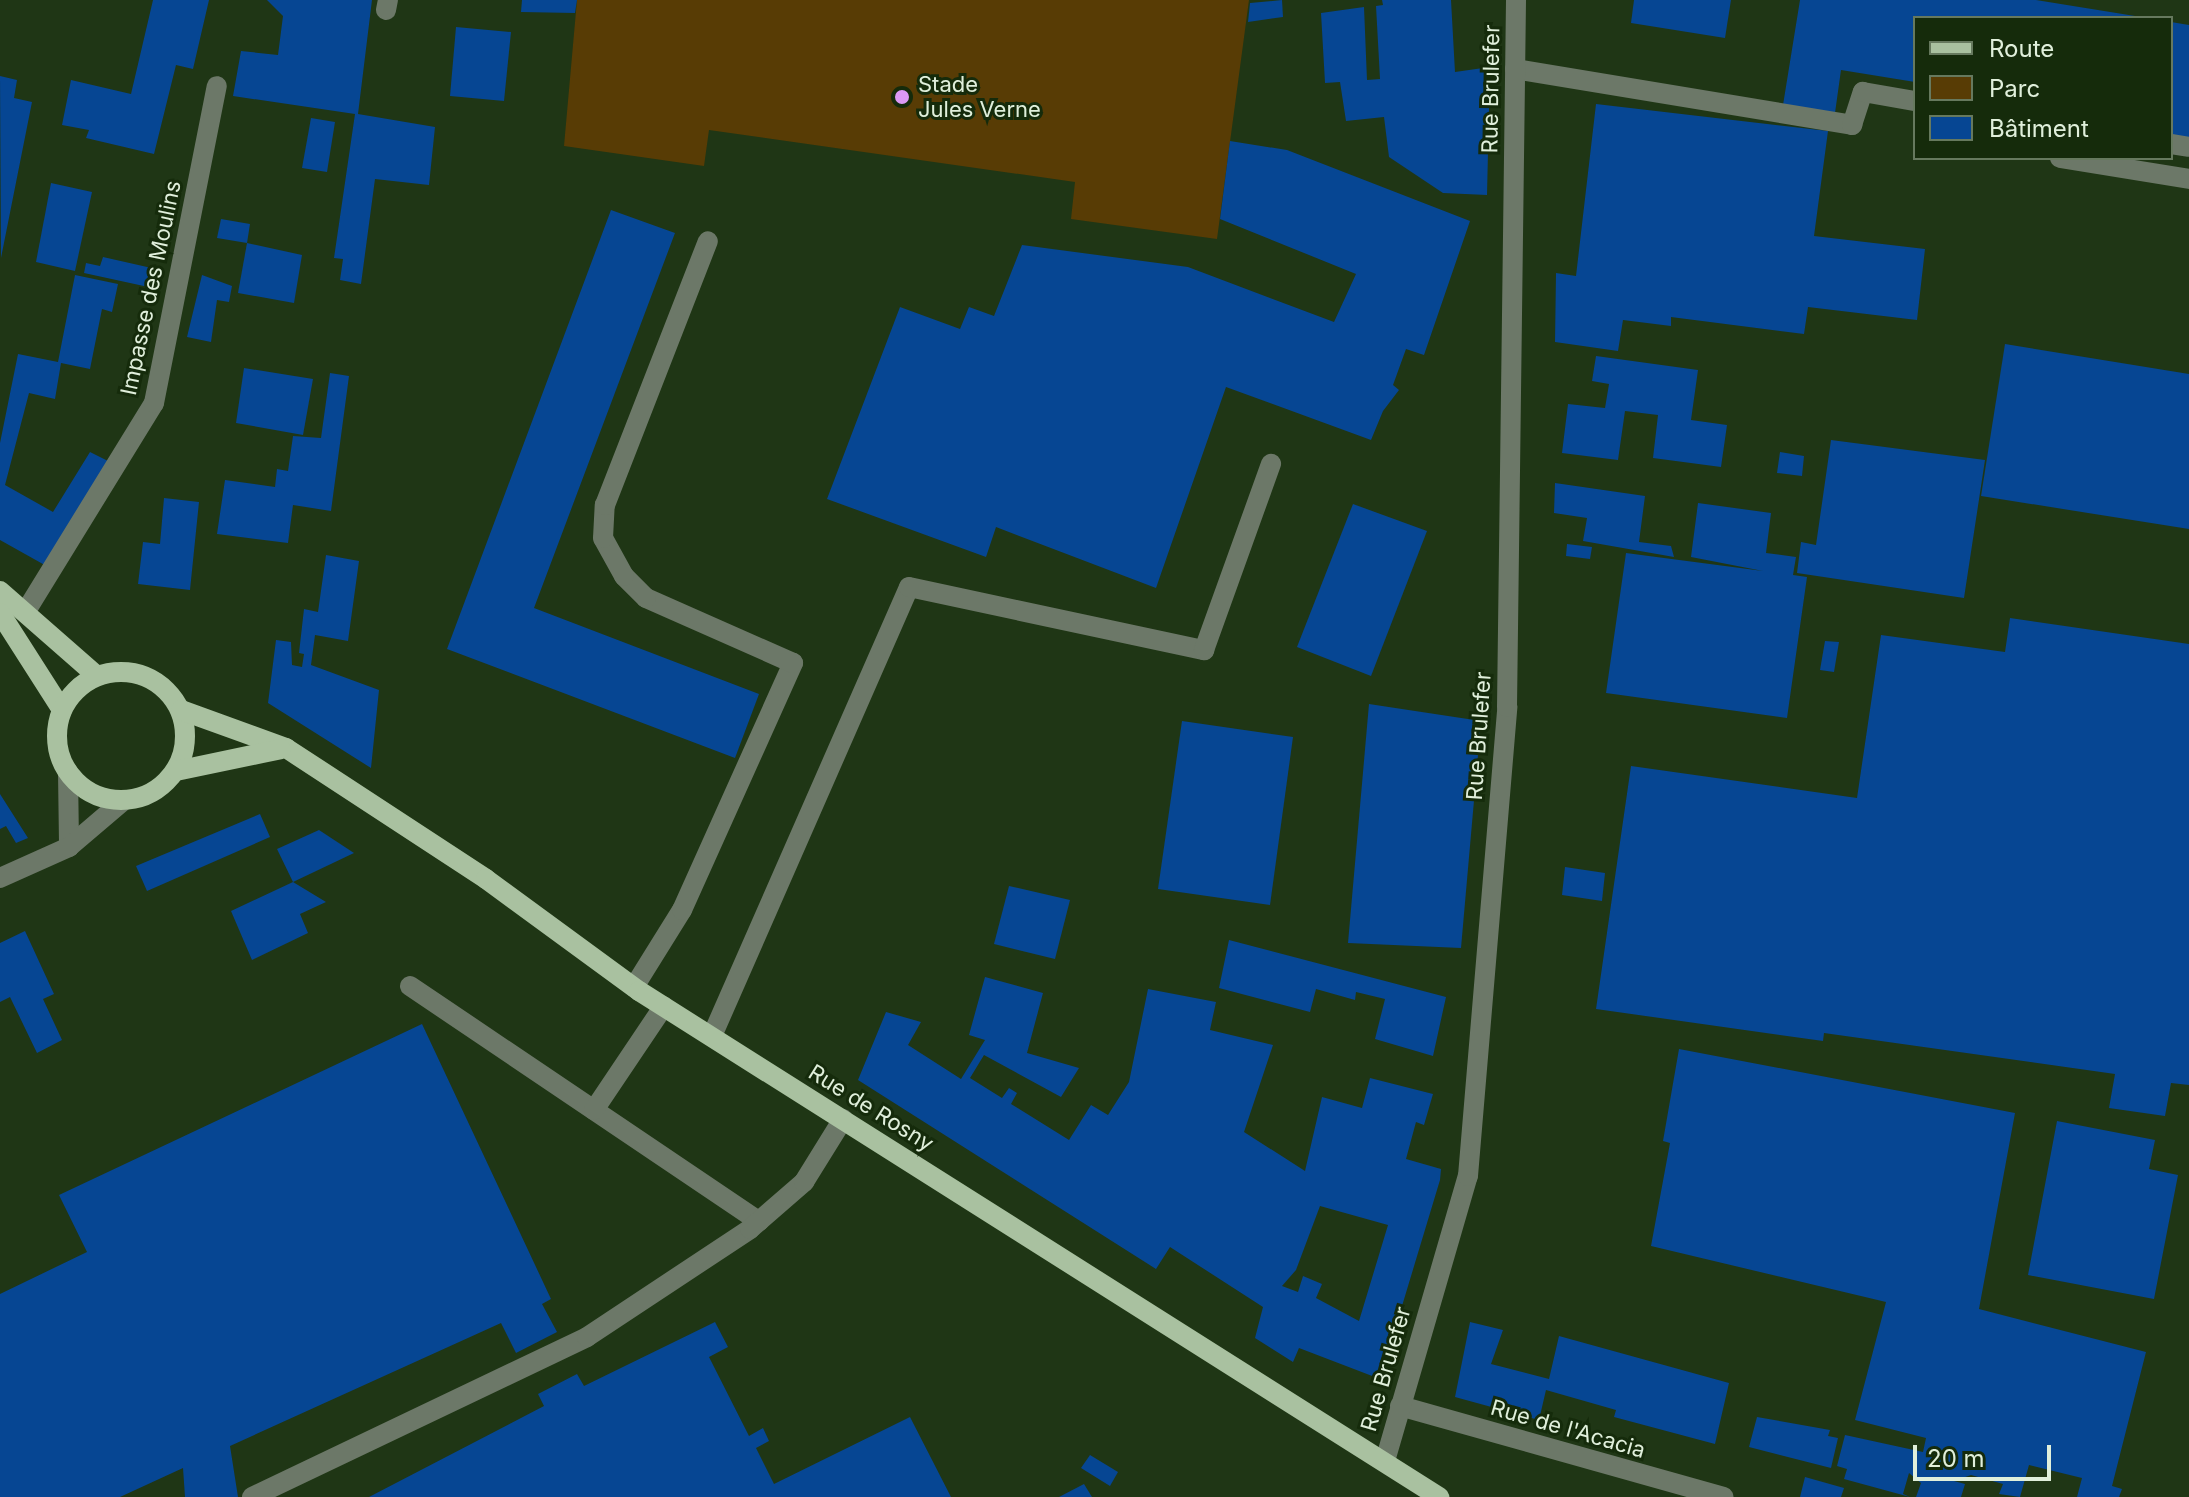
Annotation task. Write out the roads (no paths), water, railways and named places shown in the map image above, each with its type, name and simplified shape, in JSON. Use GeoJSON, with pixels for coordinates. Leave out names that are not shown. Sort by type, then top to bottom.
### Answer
{"type":"FeatureCollection","features":[{"type":"Feature","properties":{"kind":"main road"},"geometry":{"type":"LineString","coordinates":[[0,591],[97,676]]}},
{"type":"Feature","properties":{"kind":"main road"},"geometry":{"type":"LineString","coordinates":[[0,613],[62,710]]}},
{"type":"Feature","properties":{"kind":"main road"},"geometry":{"type":"LineString","coordinates":[[176,771],[186,730],[181,710],[162,687],[136,673],[97,676],[82,684],[62,710],[59,752],[68,772],[101,798],[123,801],[143,797],[176,771],[286,748]]}},
{"type":"Feature","properties":{"kind":"main road","name":"Rue de Rosny"},"geometry":{"type":"LineString","coordinates":[[181,710],[286,748],[486,879],[634,987],[1439,1497]]}},
{"type":"Feature","properties":{"kind":"street","name":"Rue Brulefer"},"geometry":{"type":"LineString","coordinates":[[1385,1461],[1469,1160],[1507,707],[1516,0]]}},
{"type":"Feature","properties":{"kind":"street"},"geometry":{"type":"LineString","coordinates":[[1515,69],[1852,125],[1863,92],[1913,101]]}},
{"type":"Feature","properties":{"kind":"street","name":"Impasse des Moulins"},"geometry":{"type":"LineString","coordinates":[[26,611],[154,403],[217,86]]}},
{"type":"Feature","properties":{"kind":"street"},"geometry":{"type":"LineString","coordinates":[[2072,160],[2189,179]]}},
{"type":"Feature","properties":{"kind":"street"},"geometry":{"type":"LineString","coordinates":[[634,987],[682,910],[793,663],[646,598],[624,576],[603,538],[605,505],[708,241]]}},
{"type":"Feature","properties":{"kind":"street"},"geometry":{"type":"LineString","coordinates":[[712,1036],[909,587],[1204,650],[1271,464]]}},
{"type":"Feature","properties":{"kind":"street"},"geometry":{"type":"LineString","coordinates":[[68,772],[69,847]]}},
{"type":"Feature","properties":{"kind":"street"},"geometry":{"type":"LineString","coordinates":[[0,878],[69,847],[123,801]]}},
{"type":"Feature","properties":{"kind":"street"},"geometry":{"type":"LineString","coordinates":[[410,986],[759,1221]]}},
{"type":"Feature","properties":{"kind":"street"},"geometry":{"type":"LineString","coordinates":[[594,1110],[664,1006]]}},
{"type":"Feature","properties":{"kind":"street"},"geometry":{"type":"LineString","coordinates":[[252,1497],[587,1337],[759,1221],[804,1182],[843,1119]]}},
{"type":"Feature","properties":{"kind":"street","name":"Rue de l'Acacia"},"geometry":{"type":"LineString","coordinates":[[1400,1406],[1723,1497]]}},
{"type":"Feature","properties":{"kind":"place","name":"Stade Jules Verne"},"geometry":{"type":"Point","coordinates":[902,97]}}]}
